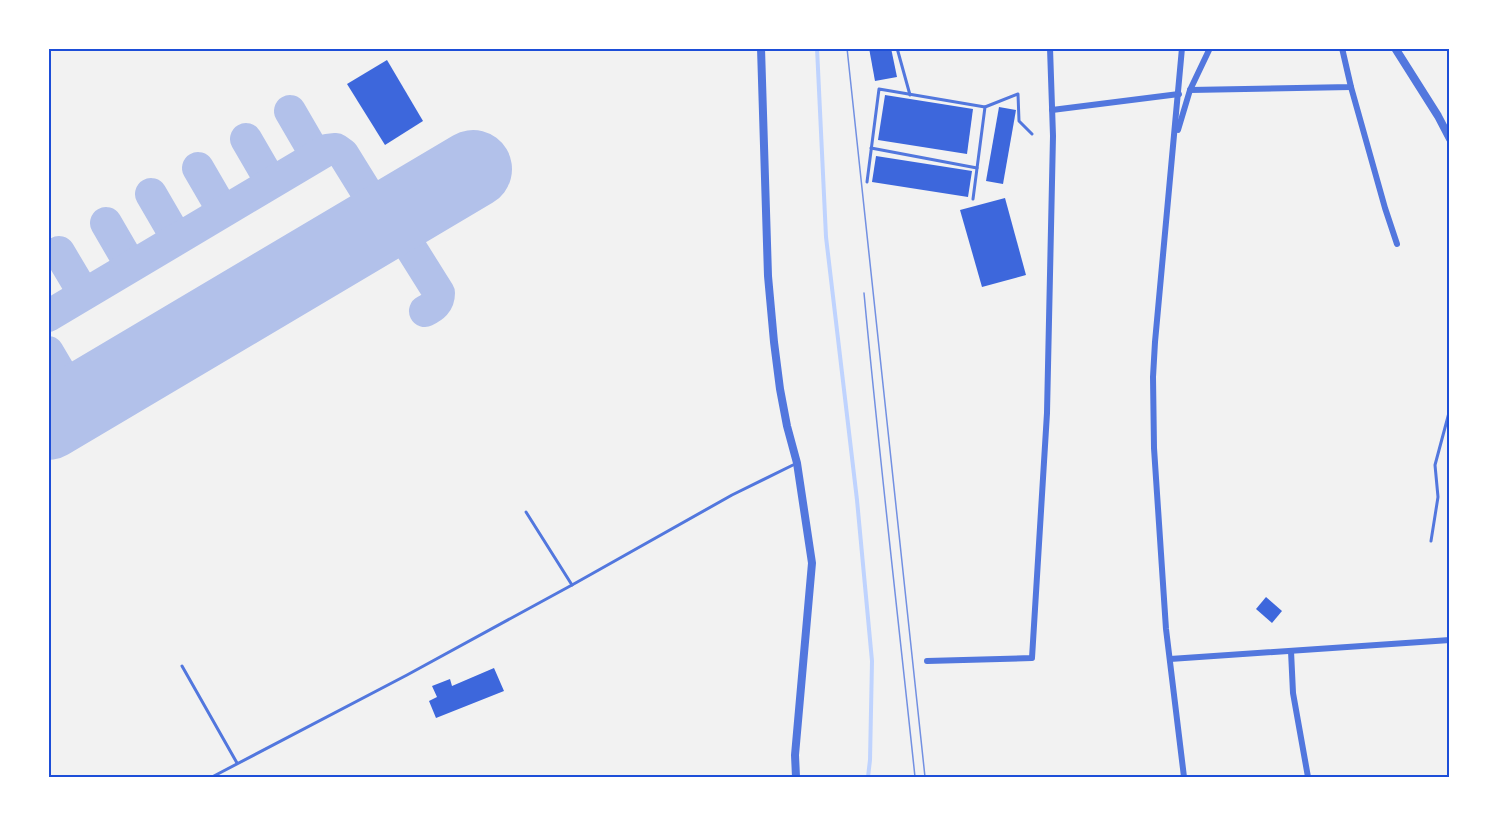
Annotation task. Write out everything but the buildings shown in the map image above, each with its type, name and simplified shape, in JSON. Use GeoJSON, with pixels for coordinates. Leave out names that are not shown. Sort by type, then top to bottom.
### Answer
{"type":"FeatureCollection","features":[{"type":"Feature","properties":{"kind":"street"},"geometry":{"type":"LineString","coordinates":[[762,48],[768,276],[774,342],[787,426],[797,463],[812,563],[795,755],[796,777]]}},
{"type":"Feature","properties":{"kind":"street"},"geometry":{"type":"LineString","coordinates":[[927,661],[1032,658],[1047,413],[1053,136],[1050,48]]}},
{"type":"Feature","properties":{"kind":"street"},"geometry":{"type":"LineString","coordinates":[[1182,48],[1153,377],[1154,448],[1166,629],[1184,777]]}},
{"type":"Feature","properties":{"kind":"street"},"geometry":{"type":"LineString","coordinates":[[1173,145],[1190,90],[1210,48]]}},
{"type":"Feature","properties":{"kind":"street"},"geometry":{"type":"LineString","coordinates":[[1342,48],[1351,87],[1397,244]]}},
{"type":"Feature","properties":{"kind":"street"},"geometry":{"type":"LineString","coordinates":[[1395,48],[1450,139]]}},
{"type":"Feature","properties":{"kind":"street"},"geometry":{"type":"LineString","coordinates":[[1190,90],[1351,87]]}},
{"type":"Feature","properties":{"kind":"street"},"geometry":{"type":"LineString","coordinates":[[1052,110],[1179,94]]}},
{"type":"Feature","properties":{"kind":"street"},"geometry":{"type":"LineString","coordinates":[[1170,658],[1450,640]]}},
{"type":"Feature","properties":{"kind":"street"},"geometry":{"type":"LineString","coordinates":[[1291,651],[1293,693],[1308,777]]}},
{"type":"Feature","properties":{"kind":"lane"},"geometry":{"type":"LineString","coordinates":[[897,48],[910,95]]}},
{"type":"Feature","properties":{"kind":"lane"},"geometry":{"type":"LineString","coordinates":[[867,182],[879,89],[985,107],[1018,94],[1019,121],[1032,134]]}},
{"type":"Feature","properties":{"kind":"lane"},"geometry":{"type":"LineString","coordinates":[[973,199],[985,107]]}},
{"type":"Feature","properties":{"kind":"lane"},"geometry":{"type":"LineString","coordinates":[[871,148],[977,168]]}},
{"type":"Feature","properties":{"kind":"lane"},"geometry":{"type":"LineString","coordinates":[[1431,541],[1438,497],[1435,465],[1450,409]]}},
{"type":"Feature","properties":{"kind":"lane"},"geometry":{"type":"LineString","coordinates":[[212,777],[572,585],[732,495],[797,463]]}},
{"type":"Feature","properties":{"kind":"lane"},"geometry":{"type":"LineString","coordinates":[[526,512],[572,585]]}},
{"type":"Feature","properties":{"kind":"lane"},"geometry":{"type":"LineString","coordinates":[[182,666],[237,763]]}},
{"type":"Feature","properties":{"kind":"waterway"},"geometry":{"type":"LineString","coordinates":[[817,48],[826,237],[857,500],[872,661],[868,777]]}},
{"type":"Feature","properties":{"kind":"taxiway"},"geometry":{"type":"LineString","coordinates":[[290,111],[315,154]]}},
{"type":"Feature","properties":{"kind":"taxiway"},"geometry":{"type":"LineString","coordinates":[[246,139],[271,182]]}},
{"type":"Feature","properties":{"kind":"taxiway"},"geometry":{"type":"LineString","coordinates":[[48,316],[327,150],[336,149],[343,154],[374,204]]}},
{"type":"Feature","properties":{"kind":"taxiway"},"geometry":{"type":"LineString","coordinates":[[198,168],[223,211]]}},
{"type":"Feature","properties":{"kind":"taxiway"},"geometry":{"type":"LineString","coordinates":[[151,194],[176,237]]}},
{"type":"Feature","properties":{"kind":"taxiway"},"geometry":{"type":"LineString","coordinates":[[106,223],[131,266]]}},
{"type":"Feature","properties":{"kind":"taxiway"},"geometry":{"type":"LineString","coordinates":[[402,234],[439,293],[435,304],[425,311]]}},
{"type":"Feature","properties":{"kind":"taxiway"},"geometry":{"type":"LineString","coordinates":[[59,252],[84,294]]}},
{"type":"Feature","properties":{"kind":"taxiway"},"geometry":{"type":"LineString","coordinates":[[48,352],[68,386]]}},
{"type":"Feature","properties":{"kind":"runway"},"geometry":{"type":"LineString","coordinates":[[48,421],[473,169]]}},
{"type":"Feature","properties":{"kind":"tram line"},"geometry":{"type":"LineString","coordinates":[[847,48],[925,777]]}},
{"type":"Feature","properties":{"kind":"tram line"},"geometry":{"type":"LineString","coordinates":[[864,293],[915,777]]}}]}
